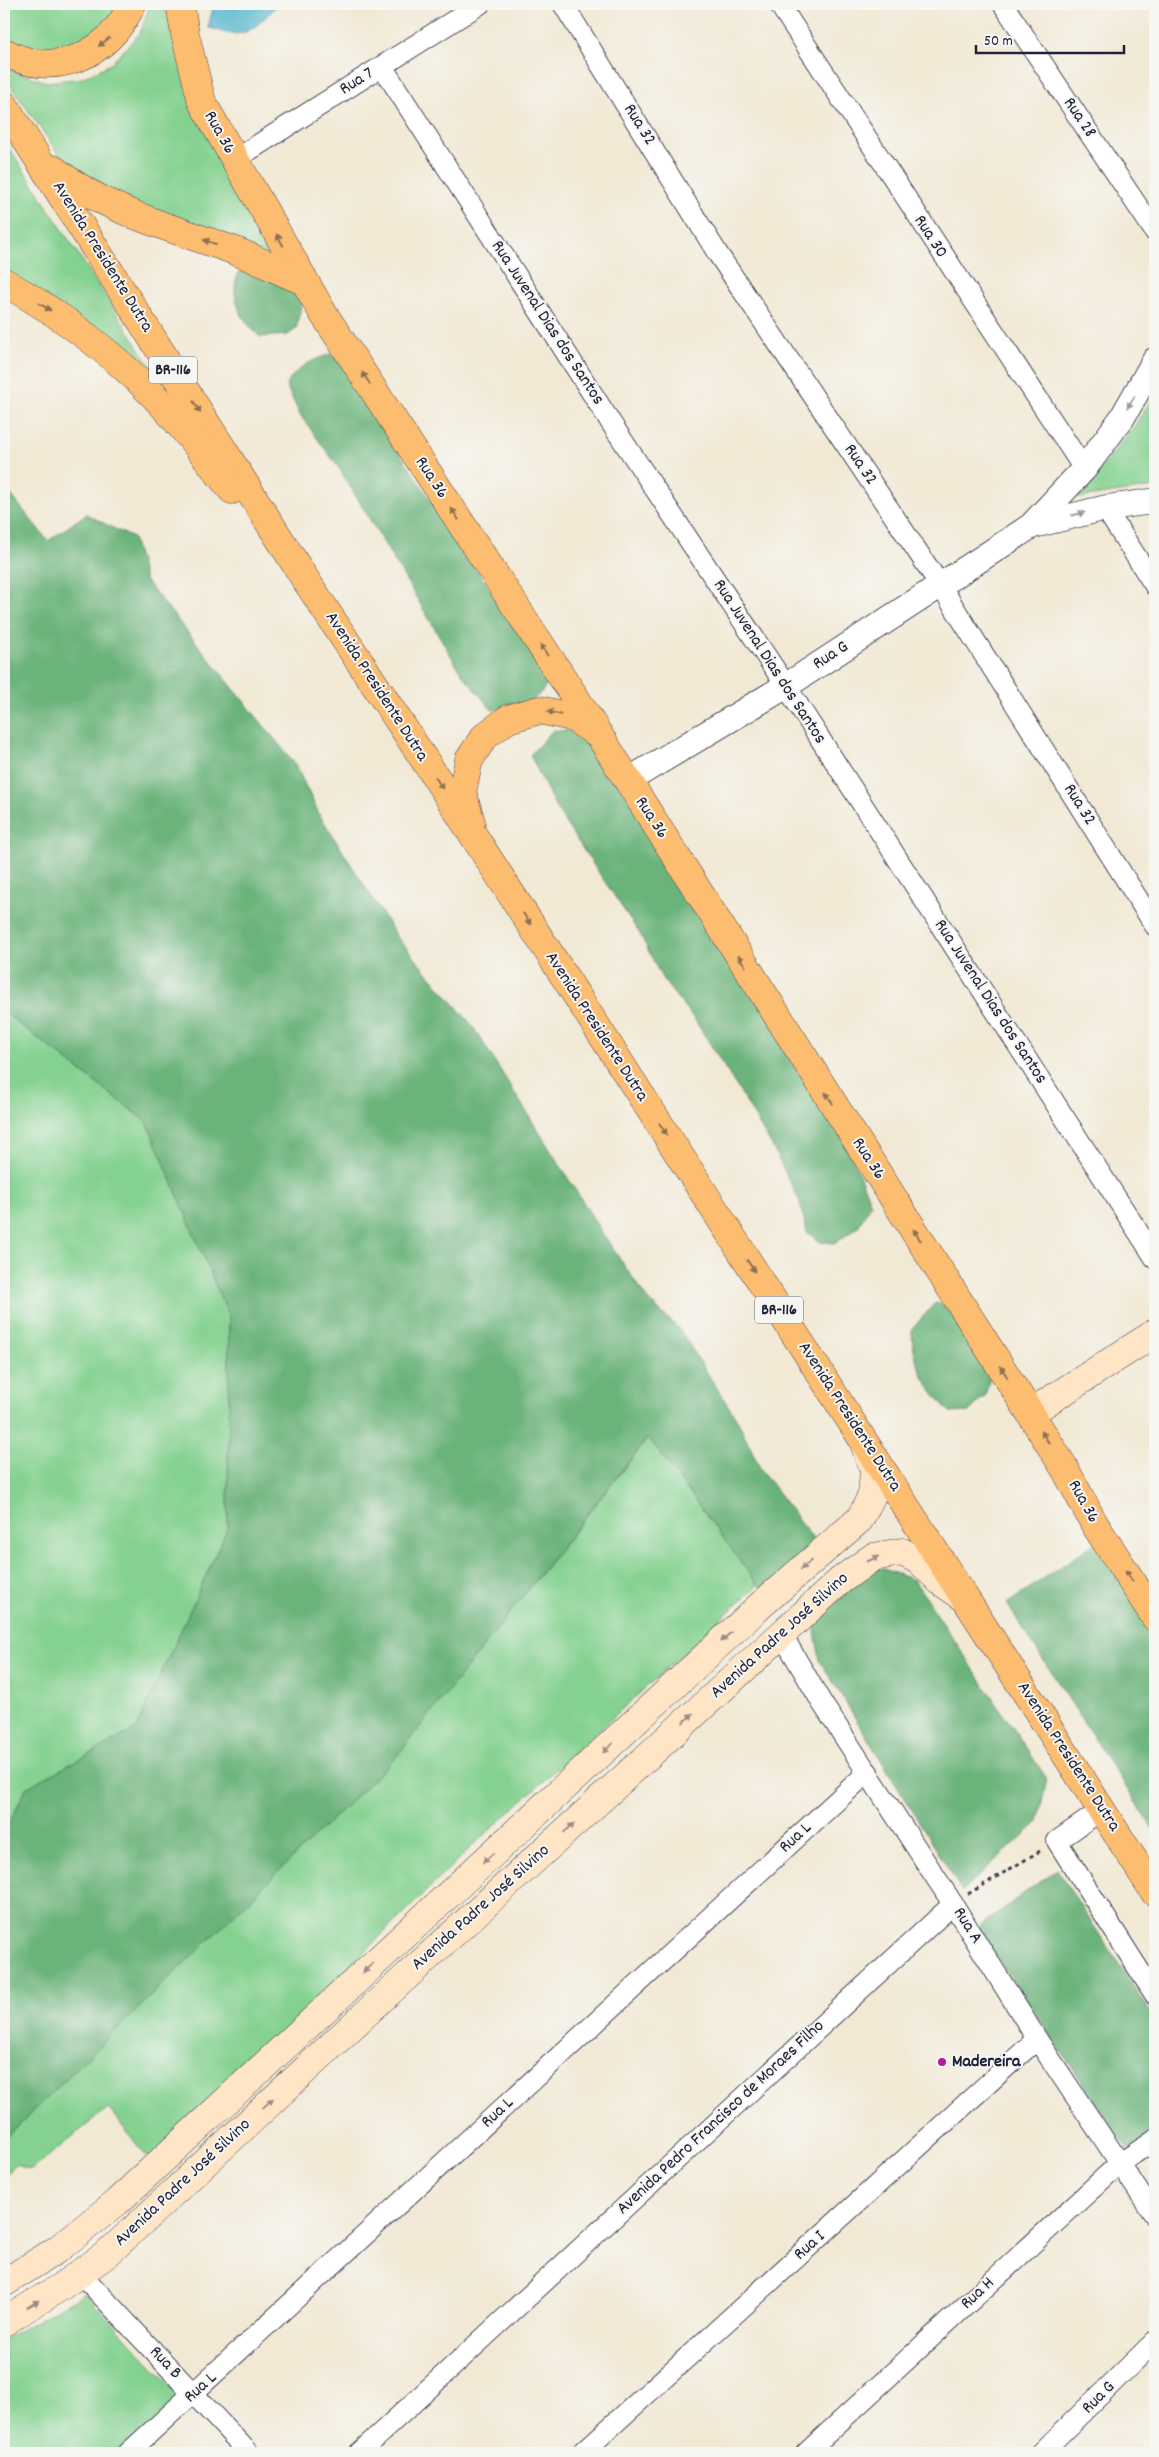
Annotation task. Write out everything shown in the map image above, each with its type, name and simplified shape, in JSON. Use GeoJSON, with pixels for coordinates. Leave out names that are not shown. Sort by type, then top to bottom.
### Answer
{"type":"FeatureCollection","features":[{"type":"Feature","properties":{"kind":"highway"},"geometry":{"type":"LineString","coordinates":[[4,52],[20,61],[40,64],[64,63],[87,54],[105,43],[123,23],[132,4]]}},
{"type":"Feature","properties":{"kind":"highway","name":"Rua 36"},"geometry":{"type":"LineString","coordinates":[[180,4],[185,34],[202,102],[304,281],[598,734],[1030,1413],[1065,1469],[1095,1525],[1155,1617]]}},
{"type":"Feature","properties":{"kind":"highway","name":"BR-116"},"geometry":{"type":"LineString","coordinates":[[4,105],[40,159]]}},
{"type":"Feature","properties":{"kind":"highway"},"geometry":{"type":"LineString","coordinates":[[40,159],[76,187],[125,213],[232,250],[304,281]]}},
{"type":"Feature","properties":{"kind":"highway","name":"Avenida Presidente Dutra"},"geometry":{"type":"LineString","coordinates":[[40,159],[307,582],[476,840],[963,1597],[1103,1809],[1155,1893]]}},
{"type":"Feature","properties":{"kind":"highway"},"geometry":{"type":"LineString","coordinates":[[4,282],[81,330],[122,364],[157,399],[307,582]]}},
{"type":"Feature","properties":{"kind":"highway"},"geometry":{"type":"LineString","coordinates":[[476,840],[462,792],[469,760],[484,737],[508,719],[539,710],[572,717],[598,734]]}},
{"type":"Feature","properties":{"kind":"main road"},"geometry":{"type":"LineString","coordinates":[[1030,1413],[1155,1333]]}},
{"type":"Feature","properties":{"kind":"main road","name":"Avenida Padre José Silvino"},"geometry":{"type":"LineString","coordinates":[[4,2283],[58,2249],[117,2202],[762,1604],[860,1518],[872,1495],[874,1470],[864,1441]]}},
{"type":"Feature","properties":{"kind":"main road","name":"Avenida Padre José Silvino"},"geometry":{"type":"LineString","coordinates":[[4,2322],[81,2274],[107,2254],[367,2012],[841,1580],[872,1557],[902,1552],[920,1561],[940,1581],[963,1597]]}},
{"type":"Feature","properties":{"kind":"street","name":"Rua 7"},"geometry":{"type":"LineString","coordinates":[[234,160],[480,4]]}},
{"type":"Feature","properties":{"kind":"street","name":"Rua 32"},"geometry":{"type":"LineString","coordinates":[[563,4],[718,254],[940,585],[1155,926]]}},
{"type":"Feature","properties":{"kind":"street","name":"Rua 30"},"geometry":{"type":"LineString","coordinates":[[779,4],[1084,469]]}},
{"type":"Feature","properties":{"kind":"street","name":"Rua 28"},"geometry":{"type":"LineString","coordinates":[[1003,4],[1155,232]]}},
{"type":"Feature","properties":{"kind":"street","name":"Rua Juvenal Dias dos Santos"},"geometry":{"type":"LineString","coordinates":[[382,66],[613,426],[786,686],[1155,1258]]}},
{"type":"Feature","properties":{"kind":"street"},"geometry":{"type":"LineString","coordinates":[[1031,526],[1084,469],[1122,418],[1155,360]]}},
{"type":"Feature","properties":{"kind":"street"},"geometry":{"type":"LineString","coordinates":[[1031,526],[1105,508],[1155,501]]}},
{"type":"Feature","properties":{"kind":"street"},"geometry":{"type":"LineString","coordinates":[[1105,508],[1155,586]]}},
{"type":"Feature","properties":{"kind":"street","name":"Rua G"},"geometry":{"type":"LineString","coordinates":[[627,781],[786,686],[1031,526]]}},
{"type":"Feature","properties":{"kind":"street","name":"Rua A"},"geometry":{"type":"LineString","coordinates":[[781,1633],[822,1703],[953,1904],[1037,2039],[1155,2216]]}},
{"type":"Feature","properties":{"kind":"street","name":"Rua L"},"geometry":{"type":"LineString","coordinates":[[128,2453],[868,1772]]}},
{"type":"Feature","properties":{"kind":"street"},"geometry":{"type":"LineString","coordinates":[[1103,1809],[1057,1841],[1155,1995]]}},
{"type":"Feature","properties":{"kind":"street","name":"Avenida Pedro Francisco de Moraes Filho"},"geometry":{"type":"LineString","coordinates":[[359,2453],[953,1904]]}},
{"type":"Feature","properties":{"kind":"street","name":"Rua I"},"geometry":{"type":"LineString","coordinates":[[582,2453],[1037,2039]]}},
{"type":"Feature","properties":{"kind":"street","name":"Rua H"},"geometry":{"type":"LineString","coordinates":[[806,2453],[1120,2163],[1155,2140]]}},
{"type":"Feature","properties":{"kind":"street","name":"Rua B"},"geometry":{"type":"LineString","coordinates":[[81,2274],[249,2453]]}},
{"type":"Feature","properties":{"kind":"street","name":"Rua G"},"geometry":{"type":"LineString","coordinates":[[1041,2453],[1155,2341]]}},
{"type":"Feature","properties":{"kind":"path"},"geometry":{"type":"LineString","coordinates":[[953,1904],[1057,1841]]}},
{"type":"Feature","properties":{"kind":"green space"},"geometry":{"type":"Polygon","coordinates":[[[4,4],[127,4],[121,17],[59,58],[4,43],[4,4]]]}},
{"type":"Feature","properties":{"kind":"green space"},"geometry":{"type":"Polygon","coordinates":[[[150,4],[168,4],[297,275],[143,213],[71,172],[4,76],[4,68],[47,82],[82,78],[111,64],[140,33],[150,4]]]}},
{"type":"Feature","properties":{"kind":"green space"},"geometry":{"type":"Polygon","coordinates":[[[4,140],[164,386],[97,329],[4,272],[4,140]]]}},
{"type":"Feature","properties":{"kind":"green space"},"geometry":{"type":"Polygon","coordinates":[[[248,270],[292,285],[303,299],[296,329],[288,335],[260,337],[242,316],[236,300],[236,282],[238,273],[248,270]]]}},
{"type":"Feature","properties":{"kind":"green space"},"geometry":{"type":"Polygon","coordinates":[[[334,353],[550,681],[538,696],[526,705],[519,708],[492,710],[462,674],[339,468],[300,415],[286,385],[307,364],[334,353]]]}},
{"type":"Feature","properties":{"kind":"green space"},"geometry":{"type":"Polygon","coordinates":[[[1155,394],[1155,487],[1078,498],[1135,425],[1155,394]]]}},
{"type":"Feature","properties":{"kind":"green space"},"geometry":{"type":"Polygon","coordinates":[[[4,486],[48,541],[86,514],[133,538],[145,580],[295,764],[319,814],[397,937],[472,1025],[603,1234],[647,1299],[679,1329],[738,1421],[761,1470],[813,1539],[811,1555],[775,1592],[758,1585],[648,1437],[396,1757],[4,2139],[4,1835],[26,1788],[136,1729],[228,1527],[229,1317],[147,1122],[4,1012],[4,486]]]}},
{"type":"Feature","properties":{"kind":"green space"},"geometry":{"type":"Polygon","coordinates":[[[553,730],[577,731],[618,783],[832,1108],[871,1204],[858,1227],[835,1243],[820,1242],[807,1232],[799,1200],[773,1148],[740,1092],[695,1020],[663,980],[640,934],[558,812],[530,755],[553,730]]]}},
{"type":"Feature","properties":{"kind":"green space"},"geometry":{"type":"Polygon","coordinates":[[[4,1012],[147,1122],[229,1317],[228,1527],[136,1729],[26,1788],[4,1835],[4,1012]]]}},
{"type":"Feature","properties":{"kind":"green space"},"geometry":{"type":"Polygon","coordinates":[[[935,1303],[956,1306],[995,1359],[985,1396],[969,1412],[951,1413],[928,1385],[918,1365],[912,1329],[935,1303]]]}},
{"type":"Feature","properties":{"kind":"green space"},"geometry":{"type":"Polygon","coordinates":[[[649,1437],[758,1585],[470,1848],[151,2162],[108,2108],[31,2170],[16,2164],[4,2177],[4,2139],[396,1757],[649,1437]]]}},
{"type":"Feature","properties":{"kind":"green space"},"geometry":{"type":"Polygon","coordinates":[[[1096,1542],[1155,1632],[1155,1832],[1007,1604],[1096,1542]]]}},
{"type":"Feature","properties":{"kind":"green space"},"geometry":{"type":"Polygon","coordinates":[[[873,1565],[914,1580],[1047,1779],[1038,1822],[962,1891],[820,1661],[814,1625],[873,1565]]]}},
{"type":"Feature","properties":{"kind":"green space"},"geometry":{"type":"Polygon","coordinates":[[[1057,1869],[1155,2020],[1155,2129],[1128,2150],[977,1928],[1057,1869]]]}},
{"type":"Feature","properties":{"kind":"green space"},"geometry":{"type":"Polygon","coordinates":[[[85,2293],[182,2398],[122,2453],[4,2453],[4,2339],[85,2293]]]}},
{"type":"Feature","properties":{"kind":"water"},"geometry":{"type":"Polygon","coordinates":[[[214,4],[279,4],[248,31],[232,34],[208,27],[214,4]]]}},
{"type":"Feature","properties":{"kind":"place","name":"Madereira"},"geometry":{"type":"Point","coordinates":[942,2062]}}]}
